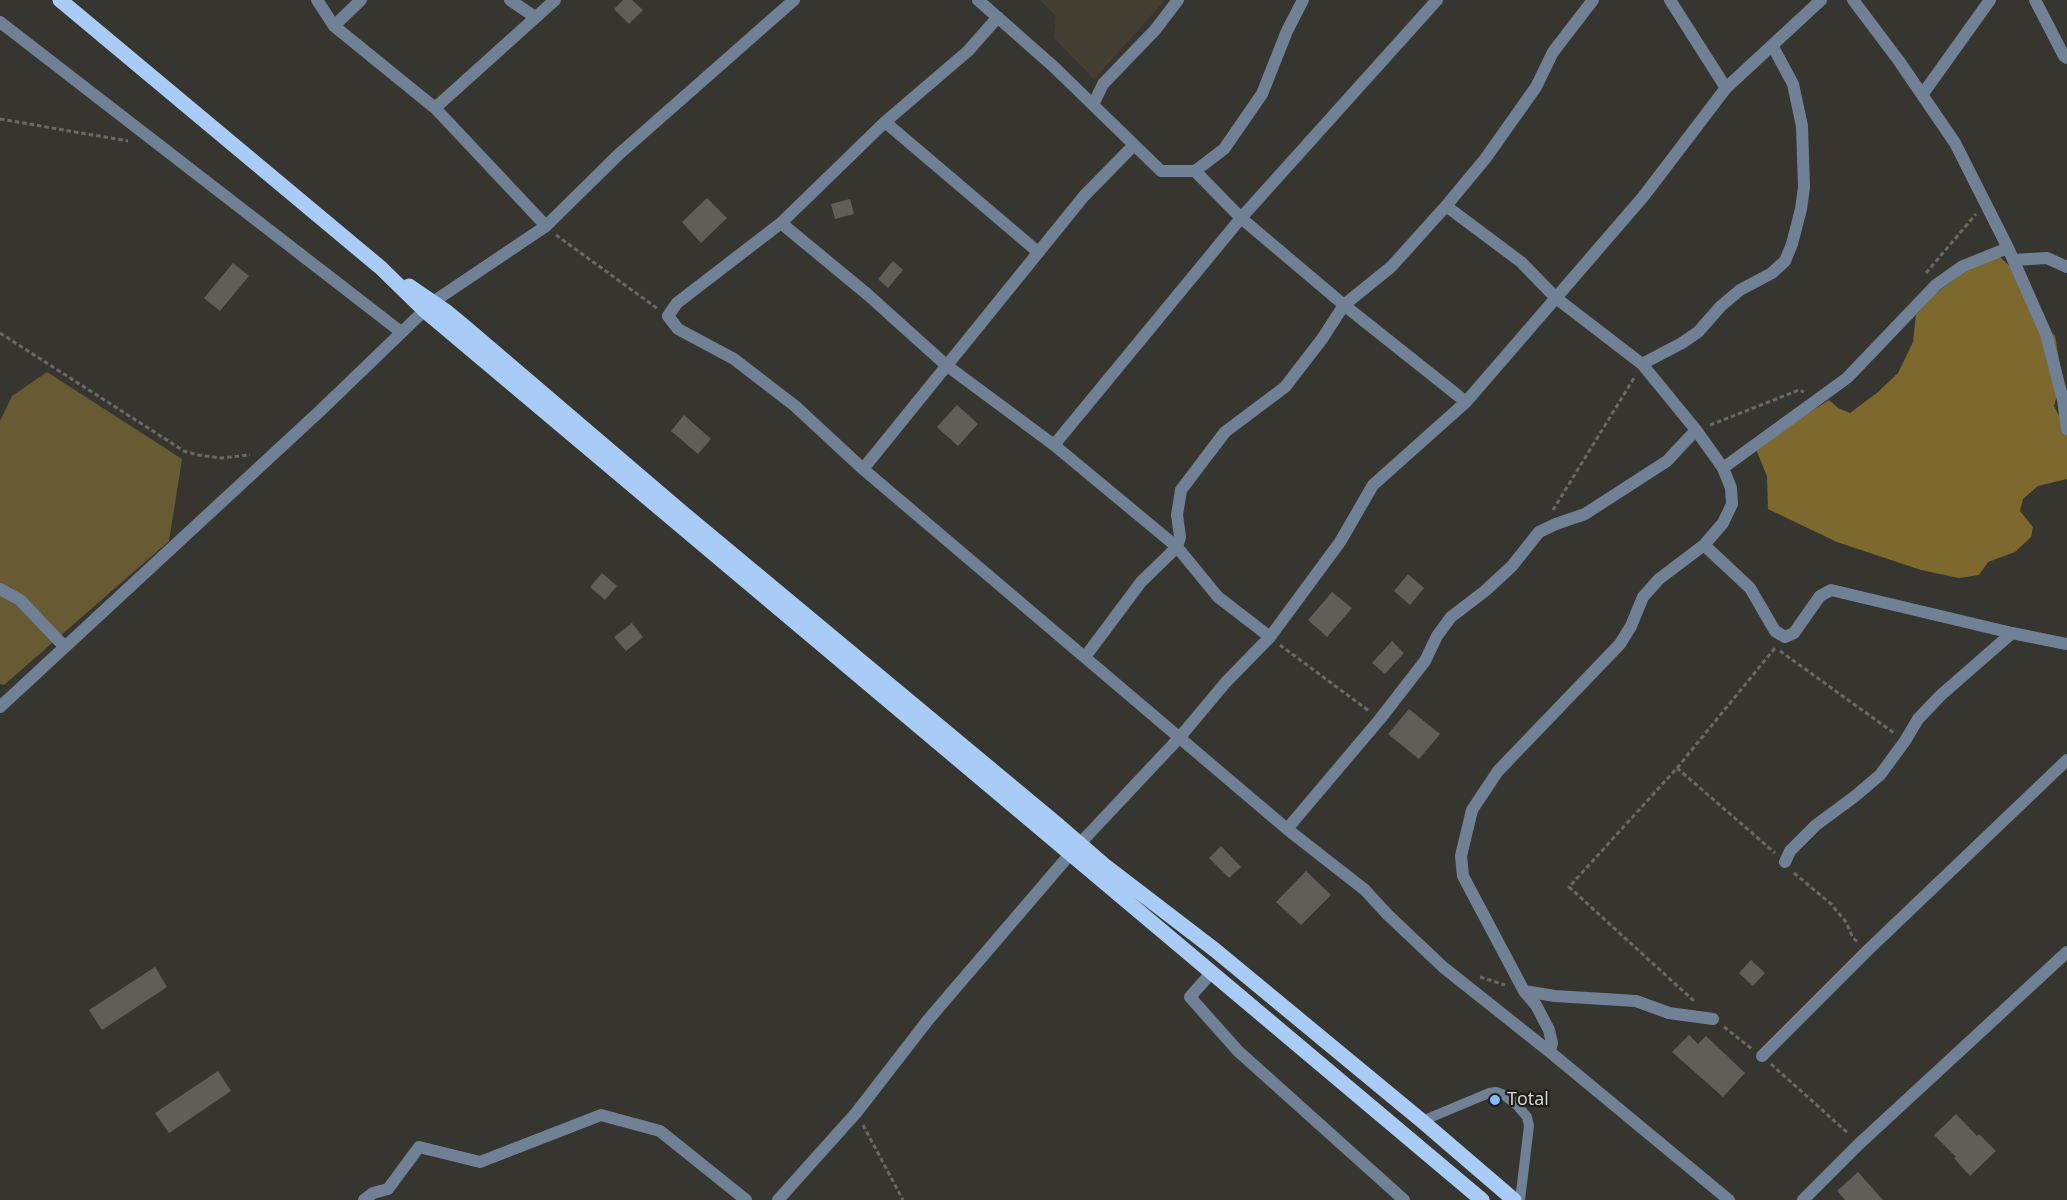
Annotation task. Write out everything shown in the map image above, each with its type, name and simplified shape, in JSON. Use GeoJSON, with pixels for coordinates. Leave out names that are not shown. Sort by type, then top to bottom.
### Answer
{"type":"FeatureCollection","features":[{"type":"Feature","properties":{"kind":"main road"},"geometry":{"type":"LineString","coordinates":[[60,0],[429,306],[1075,849],[1212,972],[1482,1200]]}},
{"type":"Feature","properties":{"kind":"main road"},"geometry":{"type":"LineString","coordinates":[[1075,849],[1104,865],[1215,950],[1514,1200]]}},
{"type":"Feature","properties":{"kind":"street"},"geometry":{"type":"LineString","coordinates":[[317,0],[334,26],[435,108],[546,226]]}},
{"type":"Feature","properties":{"kind":"street"},"geometry":{"type":"LineString","coordinates":[[334,26],[361,0]]}},
{"type":"Feature","properties":{"kind":"street"},"geometry":{"type":"LineString","coordinates":[[510,0],[535,17]]}},
{"type":"Feature","properties":{"kind":"street"},"geometry":{"type":"LineString","coordinates":[[435,108],[555,0]]}},
{"type":"Feature","properties":{"kind":"street"},"geometry":{"type":"LineString","coordinates":[[0,707],[321,410],[429,306],[546,226],[618,155],[794,0]]}},
{"type":"Feature","properties":{"kind":"street"},"geometry":{"type":"LineString","coordinates":[[978,0],[1161,171],[1195,171],[1224,149],[1262,94],[1287,31],[1304,0]]}},
{"type":"Feature","properties":{"kind":"street"},"geometry":{"type":"LineString","coordinates":[[1093,105],[1103,84],[1155,30],[1178,0]]}},
{"type":"Feature","properties":{"kind":"street"},"geometry":{"type":"LineString","coordinates":[[1054,445],[1241,218],[1437,0]]}},
{"type":"Feature","properties":{"kind":"street"},"geometry":{"type":"LineString","coordinates":[[1085,657],[1141,582],[1177,547],[1180,537],[1177,515],[1181,490],[1225,432],[1285,387],[1322,339],[1344,305],[1391,267],[1446,206],[1485,159],[1536,87],[1553,52],[1593,0]]}},
{"type":"Feature","properties":{"kind":"street"},"geometry":{"type":"LineString","coordinates":[[1670,0],[1726,88]]}},
{"type":"Feature","properties":{"kind":"street"},"geometry":{"type":"LineString","coordinates":[[778,1200],[856,1113],[928,1020],[1075,849],[1180,737],[1226,682],[1270,638],[1340,542],[1373,485],[1466,402],[1644,197],[1726,88],[1821,0]]}},
{"type":"Feature","properties":{"kind":"street"},"geometry":{"type":"LineString","coordinates":[[1852,0],[1955,143],[2008,248],[2046,334],[2063,400],[2067,429]]}},
{"type":"Feature","properties":{"kind":"street"},"geometry":{"type":"LineString","coordinates":[[1922,95],[1990,0]]}},
{"type":"Feature","properties":{"kind":"street"},"geometry":{"type":"LineString","coordinates":[[2035,0],[2067,58]]}},
{"type":"Feature","properties":{"kind":"street"},"geometry":{"type":"LineString","coordinates":[[998,18],[968,51],[885,122],[781,223],[677,303],[668,316],[678,329],[734,359],[777,393],[863,469],[1287,829],[1365,890],[1443,967],[1729,1200]]}},
{"type":"Feature","properties":{"kind":"street"},"geometry":{"type":"LineString","coordinates":[[0,22],[401,332]]}},
{"type":"Feature","properties":{"kind":"street"},"geometry":{"type":"LineString","coordinates":[[1642,364],[1698,332],[1721,306],[1740,290],[1772,273],[1785,261],[1792,244],[1804,187],[1802,126],[1793,84],[1772,45]]}},
{"type":"Feature","properties":{"kind":"street"},"geometry":{"type":"LineString","coordinates":[[885,122],[1038,252]]}},
{"type":"Feature","properties":{"kind":"street"},"geometry":{"type":"LineString","coordinates":[[863,469],[1084,196],[1134,144]]}},
{"type":"Feature","properties":{"kind":"street"},"geometry":{"type":"LineString","coordinates":[[1195,171],[1241,218],[1344,305],[1466,402]]}},
{"type":"Feature","properties":{"kind":"street"},"geometry":{"type":"LineString","coordinates":[[1446,206],[1521,262],[1556,298],[1642,364],[1696,430],[1723,468],[1731,488],[1732,504],[1724,523],[1704,545],[1659,579],[1643,597],[1631,626],[1620,644],[1498,771],[1472,810],[1461,856],[1463,876],[1524,991],[1536,1005],[1549,1030],[1552,1043],[1550,1052]]}},
{"type":"Feature","properties":{"kind":"street"},"geometry":{"type":"LineString","coordinates":[[781,223],[867,294],[946,365],[1054,445],[1177,547],[1218,597],[1270,638]]}},
{"type":"Feature","properties":{"kind":"street"},"geometry":{"type":"LineString","coordinates":[[1723,468],[1847,378],[1936,285],[1963,266],[2008,248]]}},
{"type":"Feature","properties":{"kind":"street"},"geometry":{"type":"LineString","coordinates":[[2013,260],[2048,258],[2067,267]]}},
{"type":"Feature","properties":{"kind":"street"},"geometry":{"type":"LineString","coordinates":[[1287,829],[1380,719],[1425,661],[1437,636],[1451,617],[1485,591],[1512,566],[1539,532],[1585,514],[1668,461],[1696,430]]}},
{"type":"Feature","properties":{"kind":"street"},"geometry":{"type":"LineString","coordinates":[[1704,545],[1750,588],[1775,631],[1785,637],[1794,633],[1820,596],[1832,590],[2067,644]]}},
{"type":"Feature","properties":{"kind":"street"},"geometry":{"type":"LineString","coordinates":[[0,589],[20,600],[64,646]]}},
{"type":"Feature","properties":{"kind":"street"},"geometry":{"type":"LineString","coordinates":[[1785,862],[1790,851],[1816,825],[1880,775],[1918,719],[1941,695],[2012,633]]}},
{"type":"Feature","properties":{"kind":"street"},"geometry":{"type":"LineString","coordinates":[[1762,1056],[1876,942],[2067,760]]}},
{"type":"Feature","properties":{"kind":"street"},"geometry":{"type":"LineString","coordinates":[[1803,1200],[1859,1144],[2067,952]]}},
{"type":"Feature","properties":{"kind":"street"},"geometry":{"type":"LineString","coordinates":[[1212,972],[1190,997],[1238,1051],[1404,1200]]}},
{"type":"Feature","properties":{"kind":"street"},"geometry":{"type":"LineString","coordinates":[[1524,991],[1555,996],[1636,1001],[1669,1013],[1713,1019]]}},
{"type":"Feature","properties":{"kind":"street"},"geometry":{"type":"LineString","coordinates":[[364,1200],[373,1193],[388,1189],[419,1147],[480,1162],[601,1115],[660,1131],[746,1200]]}},
{"type":"Feature","properties":{"kind":"lane"},"geometry":{"type":"LineString","coordinates":[[1422,1121],[1489,1093],[1496,1092],[1504,1095],[1517,1105],[1527,1117],[1529,1126],[1520,1200]]}},
{"type":"Feature","properties":{"kind":"path"},"geometry":{"type":"LineString","coordinates":[[0,119],[131,141]]}},
{"type":"Feature","properties":{"kind":"path"},"geometry":{"type":"LineString","coordinates":[[546,226],[566,244],[668,316]]}},
{"type":"Feature","properties":{"kind":"path"},"geometry":{"type":"LineString","coordinates":[[0,333],[184,451],[221,458],[257,453]]}},
{"type":"Feature","properties":{"kind":"path"},"geometry":{"type":"LineString","coordinates":[[1539,532],[1642,364]]}},
{"type":"Feature","properties":{"kind":"path"},"geometry":{"type":"LineString","coordinates":[[1696,430],[1799,390],[1818,400]]}},
{"type":"Feature","properties":{"kind":"path"},"geometry":{"type":"LineString","coordinates":[[1569,887],[1677,768],[1785,637]]}},
{"type":"Feature","properties":{"kind":"path"},"geometry":{"type":"LineString","coordinates":[[1270,638],[1380,719]]}},
{"type":"Feature","properties":{"kind":"path"},"geometry":{"type":"LineString","coordinates":[[1775,648],[1905,741]]}},
{"type":"Feature","properties":{"kind":"path"},"geometry":{"type":"LineString","coordinates":[[856,1113],[903,1200]]}},
{"type":"Feature","properties":{"kind":"shaded area"},"geometry":{"type":"Polygon","coordinates":[[[1040,0],[1165,0],[1094,79],[1054,38],[1056,16],[1040,0]]]}},
{"type":"Feature","properties":{"kind":"shaded area"},"geometry":{"type":"Polygon","coordinates":[[[2000,257],[2018,274],[2036,316],[2055,336],[2062,376],[2054,406],[2067,431],[2067,479],[2038,486],[2023,499],[2020,511],[2033,527],[2031,537],[2015,552],[1988,562],[1979,575],[1959,578],[1921,570],[1837,542],[1768,509],[1767,476],[1755,447],[1829,400],[1838,408],[1850,413],[1878,392],[1898,373],[1913,342],[1916,315],[1936,293],[1971,267],[2000,257]]]}},
{"type":"Feature","properties":{"kind":"shaded area"},"geometry":{"type":"Polygon","coordinates":[[[47,372],[182,459],[169,541],[4,685],[0,684],[0,421],[12,396],[47,372]]]}},
{"type":"Feature","properties":{"kind":"building"},"geometry":{"type":"Polygon","coordinates":[[[623,0],[632,0],[643,10],[629,24],[614,9],[623,0]]]}},
{"type":"Feature","properties":{"kind":"building"},"geometry":{"type":"Polygon","coordinates":[[[707,198],[727,218],[701,243],[682,222],[707,198]]]}},
{"type":"Feature","properties":{"kind":"building"},"geometry":{"type":"Polygon","coordinates":[[[850,199],[854,214],[835,219],[831,204],[850,199]]]}},
{"type":"Feature","properties":{"kind":"building"},"geometry":{"type":"Polygon","coordinates":[[[893,261],[903,270],[888,288],[878,279],[893,261]]]}},
{"type":"Feature","properties":{"kind":"building"},"geometry":{"type":"Polygon","coordinates":[[[233,263],[249,276],[220,311],[204,298],[233,263]]]}},
{"type":"Feature","properties":{"kind":"building"},"geometry":{"type":"Polygon","coordinates":[[[957,405],[978,424],[958,446],[937,427],[957,405]]]}},
{"type":"Feature","properties":{"kind":"building"},"geometry":{"type":"Polygon","coordinates":[[[684,415],[711,439],[698,454],[671,431],[684,415]]]}},
{"type":"Feature","properties":{"kind":"building"},"geometry":{"type":"Polygon","coordinates":[[[602,573],[617,586],[605,600],[590,587],[602,573]]]}},
{"type":"Feature","properties":{"kind":"building"},"geometry":{"type":"Polygon","coordinates":[[[1408,574],[1424,588],[1410,605],[1394,591],[1408,574]]]}},
{"type":"Feature","properties":{"kind":"building"},"geometry":{"type":"Polygon","coordinates":[[[1332,592],[1352,608],[1327,637],[1308,620],[1332,592]]]}},
{"type":"Feature","properties":{"kind":"building"},"geometry":{"type":"Polygon","coordinates":[[[632,623],[643,637],[626,651],[614,637],[632,623]]]}},
{"type":"Feature","properties":{"kind":"building"},"geometry":{"type":"Polygon","coordinates":[[[1392,641],[1404,653],[1385,674],[1372,663],[1392,641]]]}},
{"type":"Feature","properties":{"kind":"building"},"geometry":{"type":"Polygon","coordinates":[[[1409,709],[1440,734],[1419,759],[1388,734],[1409,709]]]}},
{"type":"Feature","properties":{"kind":"building"},"geometry":{"type":"Polygon","coordinates":[[[1221,846],[1241,867],[1229,878],[1209,858],[1221,846]]]}},
{"type":"Feature","properties":{"kind":"building"},"geometry":{"type":"Polygon","coordinates":[[[1306,871],[1331,895],[1301,925],[1276,902],[1306,871]]]}},
{"type":"Feature","properties":{"kind":"building"},"geometry":{"type":"Polygon","coordinates":[[[1751,960],[1765,973],[1753,986],[1739,973],[1751,960]]]}},
{"type":"Feature","properties":{"kind":"building"},"geometry":{"type":"Polygon","coordinates":[[[155,967],[167,987],[102,1030],[89,1010],[155,967]]]}},
{"type":"Feature","properties":{"kind":"building"},"geometry":{"type":"Polygon","coordinates":[[[1689,1035],[1698,1044],[1706,1036],[1745,1073],[1723,1097],[1672,1052],[1689,1035]]]}},
{"type":"Feature","properties":{"kind":"building"},"geometry":{"type":"Polygon","coordinates":[[[218,1071],[231,1091],[169,1133],[155,1113],[218,1071]]]}},
{"type":"Feature","properties":{"kind":"building"},"geometry":{"type":"Polygon","coordinates":[[[1956,1114],[1977,1136],[1979,1134],[1996,1151],[1970,1176],[1954,1158],[1956,1157],[1934,1135],[1956,1114]]]}},
{"type":"Feature","properties":{"kind":"building"},"geometry":{"type":"Polygon","coordinates":[[[1858,1172],[1883,1200],[1845,1200],[1837,1191],[1858,1172]]]}},
{"type":"Feature","properties":{"kind":"place","name":"Total"},"geometry":{"type":"Point","coordinates":[1495,1100]}}]}
